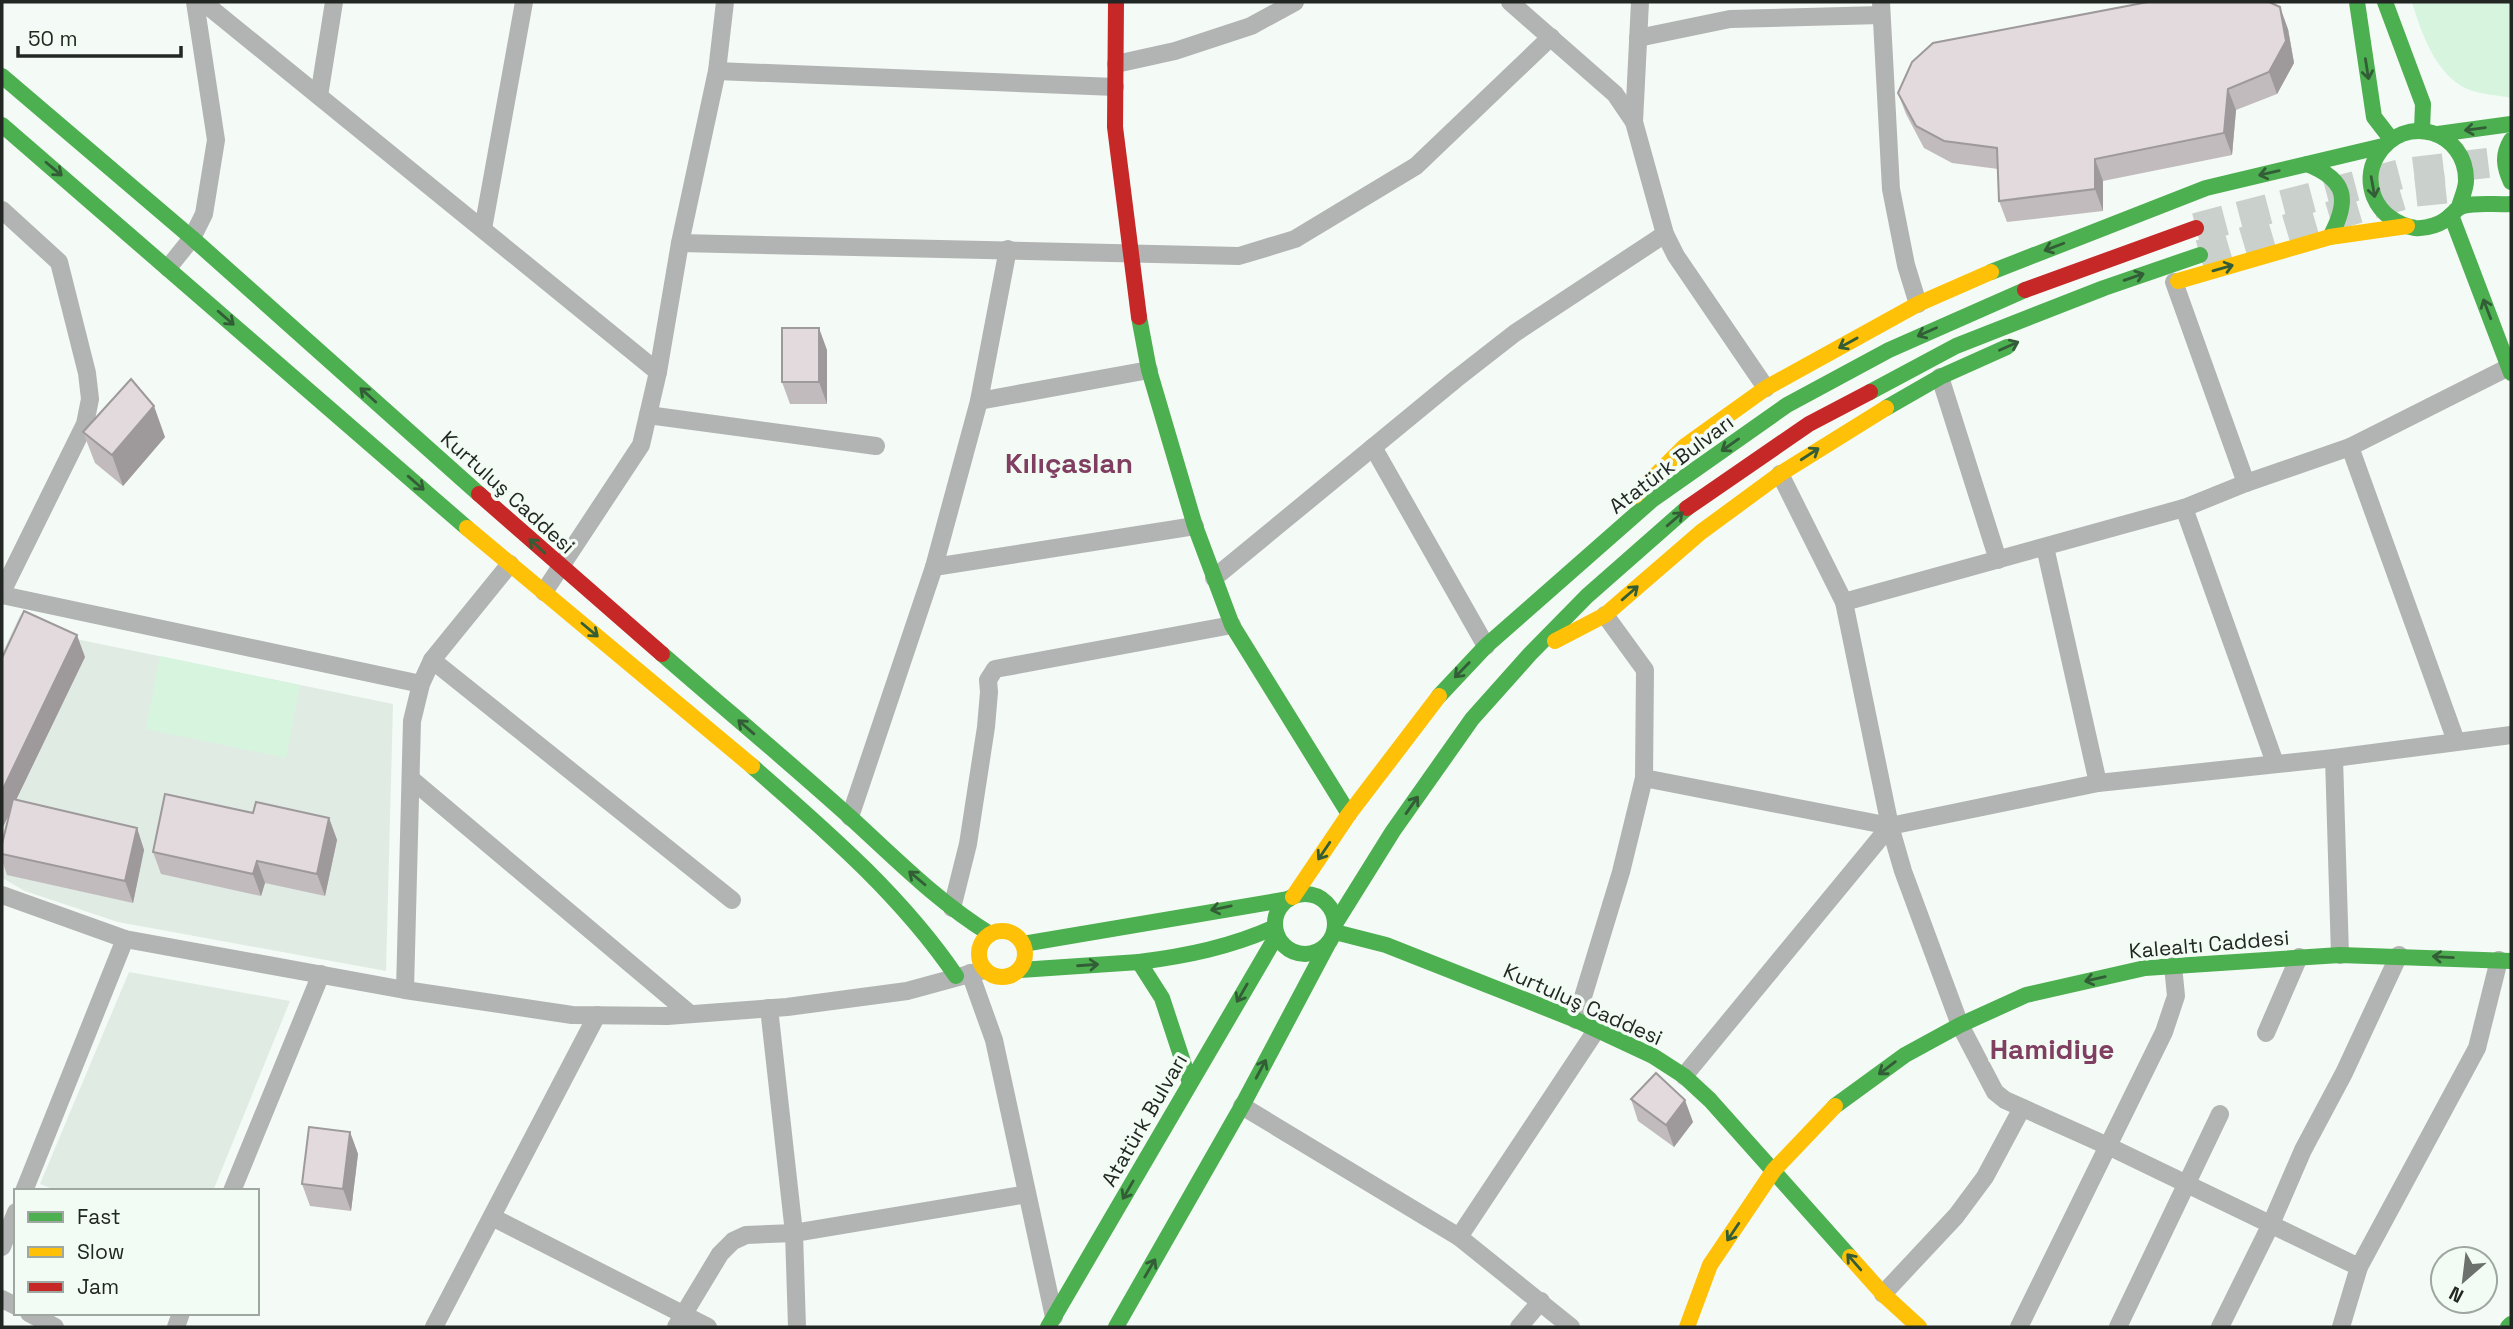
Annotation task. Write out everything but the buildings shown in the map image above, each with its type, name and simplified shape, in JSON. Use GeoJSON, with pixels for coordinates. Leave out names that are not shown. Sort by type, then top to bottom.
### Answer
{"type":"FeatureCollection","features":[{"type":"Feature","properties":{"kind":"main road"},"geometry":{"type":"LineString","coordinates":[[1116,2],[1115,127],[1138,313],[1149,370],[1195,526],[1232,625],[1349,814]]}},
{"type":"Feature","properties":{"kind":"main road"},"geometry":{"type":"LineString","coordinates":[[2357,2],[2374,117],[2387,143]]}},
{"type":"Feature","properties":{"kind":"main road"},"geometry":{"type":"LineString","coordinates":[[2385,2],[2423,104],[2430,132]]}},
{"type":"Feature","properties":{"kind":"main road","name":"Kurtuluş Caddesi"},"geometry":{"type":"LineString","coordinates":[[2,76],[192,238],[561,567],[952,908],[990,934]]}},
{"type":"Feature","properties":{"kind":"main road"},"geometry":{"type":"LineString","coordinates":[[1486,646],[1685,446],[1766,388],[1918,304],[1999,268],[2206,188],[2387,143],[2406,132],[2511,124]]}},
{"type":"Feature","properties":{"kind":"main road"},"geometry":{"type":"LineString","coordinates":[[2,125],[510,564],[716,734],[858,859],[896,905],[937,948],[970,973],[998,977],[1020,970],[1024,963],[1023,944],[1017,936],[1004,931],[990,934],[984,939],[979,950],[980,963],[970,973]]}},
{"type":"Feature","properties":{"kind":"main road"},"geometry":{"type":"LineString","coordinates":[[2168,284],[2330,237],[2407,226],[2423,228],[2438,224],[2455,211],[2465,195],[2468,180],[2460,153],[2451,142],[2430,132]]}},
{"type":"Feature","properties":{"kind":"main road"},"geometry":{"type":"LineString","coordinates":[[2511,140],[2504,152],[2504,165],[2511,182]]}},
{"type":"Feature","properties":{"kind":"main road"},"geometry":{"type":"LineString","coordinates":[[2387,143],[2375,156],[2371,168],[2372,193],[2385,214],[2407,226]]}},
{"type":"Feature","properties":{"kind":"main road"},"geometry":{"type":"LineString","coordinates":[[2308,164],[2329,174],[2341,194],[2341,219],[2330,237]]}},
{"type":"Feature","properties":{"kind":"main road"},"geometry":{"type":"LineString","coordinates":[[2455,211],[2511,204]]}},
{"type":"Feature","properties":{"kind":"main road"},"geometry":{"type":"LineString","coordinates":[[2455,211],[2510,370]]}},
{"type":"Feature","properties":{"kind":"main road","name":"Atatürk Bulvarı"},"geometry":{"type":"LineString","coordinates":[[1291,898],[1349,814],[1443,690],[1486,646],[1652,500],[1787,405],[1889,350],[2007,296],[2196,228]]}},
{"type":"Feature","properties":{"kind":"main road"},"geometry":{"type":"LineString","coordinates":[[1116,1327],[1242,1107],[1333,933],[1393,831],[1472,719],[1587,596],[1686,509],[1808,424],[1956,346],[2104,288],[2200,255]]}},
{"type":"Feature","properties":{"kind":"main road"},"geometry":{"type":"LineString","coordinates":[[1530,654],[1605,615],[1701,532],[1780,474],[1850,429],[1940,377],[2025,339]]}},
{"type":"Feature","properties":{"kind":"main road"},"geometry":{"type":"LineString","coordinates":[[1023,944],[1125,928],[1303,894],[1322,899],[1334,915],[1333,933],[1315,953],[1296,953],[1288,949],[1276,931],[1278,911],[1291,898]]}},
{"type":"Feature","properties":{"kind":"main road"},"geometry":{"type":"LineString","coordinates":[[1020,970],[1139,962],[1173,957],[1249,940],[1276,931]]}},
{"type":"Feature","properties":{"kind":"main road","name":"Atatürk Bulvarı"},"geometry":{"type":"LineString","coordinates":[[1051,1322],[1276,931]]}},
{"type":"Feature","properties":{"kind":"main road","name":"Kurtuluş Caddesi"},"geometry":{"type":"LineString","coordinates":[[1333,933],[1386,945],[1576,1020],[1653,1056],[1684,1076],[1710,1100],[1774,1170],[1883,1294],[1919,1327]]}},
{"type":"Feature","properties":{"kind":"main road","name":"Kalealtı Caddesi"},"geometry":{"type":"LineString","coordinates":[[1687,1327],[1710,1265],[1774,1170],[1834,1107],[1905,1055],[1960,1025],[2026,995],[2145,968],[2340,955],[2505,960]]}},
{"type":"Feature","properties":{"kind":"main road"},"geometry":{"type":"LineString","coordinates":[[1139,962],[1162,998],[1190,1083]]}},
{"type":"Feature","properties":{"kind":"street"},"geometry":{"type":"LineString","coordinates":[[168,268],[192,238],[204,214],[216,140],[195,2]]}},
{"type":"Feature","properties":{"kind":"street"},"geometry":{"type":"LineString","coordinates":[[203,2],[658,372]]}},
{"type":"Feature","properties":{"kind":"street"},"geometry":{"type":"LineString","coordinates":[[319,96],[334,2]]}},
{"type":"Feature","properties":{"kind":"street"},"geometry":{"type":"LineString","coordinates":[[483,229],[524,2]]}},
{"type":"Feature","properties":{"kind":"street"},"geometry":{"type":"LineString","coordinates":[[544,592],[641,445],[658,372],[680,243],[717,71],[725,2]]}},
{"type":"Feature","properties":{"kind":"street"},"geometry":{"type":"LineString","coordinates":[[1116,64],[1175,51],[1251,26],[1295,2]]}},
{"type":"Feature","properties":{"kind":"street"},"geometry":{"type":"LineString","coordinates":[[1510,2],[1615,94],[1634,122]]}},
{"type":"Feature","properties":{"kind":"street"},"geometry":{"type":"LineString","coordinates":[[1640,2],[1634,122],[1665,234],[1693,284],[1766,388]]}},
{"type":"Feature","properties":{"kind":"street"},"geometry":{"type":"LineString","coordinates":[[1638,38],[1730,19],[1881,9],[1891,189],[1906,265],[1918,304]]}},
{"type":"Feature","properties":{"kind":"street"},"geometry":{"type":"LineString","coordinates":[[680,243],[1130,251],[1239,256],[1295,239],[1416,166],[1551,37]]}},
{"type":"Feature","properties":{"kind":"street"},"geometry":{"type":"LineString","coordinates":[[717,71],[1115,87]]}},
{"type":"Feature","properties":{"kind":"street"},"geometry":{"type":"LineString","coordinates":[[2,210],[59,262],[87,373],[90,399],[85,424],[2,594],[421,684]]}},
{"type":"Feature","properties":{"kind":"street"},"geometry":{"type":"LineString","coordinates":[[1214,578],[1515,334],[1665,234]]}},
{"type":"Feature","properties":{"kind":"street"},"geometry":{"type":"LineString","coordinates":[[850,817],[934,567],[979,401],[1008,249]]}},
{"type":"Feature","properties":{"kind":"street"},"geometry":{"type":"LineString","coordinates":[[2168,284],[2246,483]]}},
{"type":"Feature","properties":{"kind":"street"},"geometry":{"type":"LineString","coordinates":[[979,401],[1149,370]]}},
{"type":"Feature","properties":{"kind":"street"},"geometry":{"type":"LineString","coordinates":[[1844,602],[2184,508],[2350,447],[2510,370]]}},
{"type":"Feature","properties":{"kind":"street"},"geometry":{"type":"LineString","coordinates":[[1940,377],[1998,560]]}},
{"type":"Feature","properties":{"kind":"street"},"geometry":{"type":"LineString","coordinates":[[648,415],[876,446]]}},
{"type":"Feature","properties":{"kind":"street"},"geometry":{"type":"LineString","coordinates":[[1373,447],[1486,646]]}},
{"type":"Feature","properties":{"kind":"street"},"geometry":{"type":"LineString","coordinates":[[2350,447],[2456,741]]}},
{"type":"Feature","properties":{"kind":"street"},"geometry":{"type":"LineString","coordinates":[[1780,474],[1844,602],[1890,826],[1903,871],[1960,1025],[1995,1092],[2005,1100],[2358,1267]]}},
{"type":"Feature","properties":{"kind":"street"},"geometry":{"type":"LineString","coordinates":[[2184,508],[2275,763]]}},
{"type":"Feature","properties":{"kind":"street"},"geometry":{"type":"LineString","coordinates":[[934,567],[1195,526]]}},
{"type":"Feature","properties":{"kind":"street"},"geometry":{"type":"LineString","coordinates":[[2045,547],[2098,783]]}},
{"type":"Feature","properties":{"kind":"street"},"geometry":{"type":"LineString","coordinates":[[405,990],[412,721],[421,684],[432,660],[510,564]]}},
{"type":"Feature","properties":{"kind":"street"},"geometry":{"type":"LineString","coordinates":[[1576,1020],[1622,872],[1644,778],[1645,670],[1605,615]]}},
{"type":"Feature","properties":{"kind":"street"},"geometry":{"type":"LineString","coordinates":[[952,908],[968,844],[986,727],[988,680],[995,669],[1232,625]]}},
{"type":"Feature","properties":{"kind":"street"},"geometry":{"type":"LineString","coordinates":[[432,660],[732,900]]}},
{"type":"Feature","properties":{"kind":"street"},"geometry":{"type":"LineString","coordinates":[[1644,778],[1890,826],[2098,783],[2334,758],[2511,735]]}},
{"type":"Feature","properties":{"kind":"street"},"geometry":{"type":"LineString","coordinates":[[2334,758],[2340,955]]}},
{"type":"Feature","properties":{"kind":"street"},"geometry":{"type":"LineString","coordinates":[[411,779],[690,1014]]}},
{"type":"Feature","properties":{"kind":"street"},"geometry":{"type":"LineString","coordinates":[[1684,1076],[1890,826]]}},
{"type":"Feature","properties":{"kind":"street"},"geometry":{"type":"LineString","coordinates":[[2,895],[125,939],[405,990],[572,1015],[690,1014],[769,1008],[907,990],[970,973],[994,1040],[1051,1322]]}},
{"type":"Feature","properties":{"kind":"street"},"geometry":{"type":"LineString","coordinates":[[25,1189],[125,939]]}},
{"type":"Feature","properties":{"kind":"street"},"geometry":{"type":"LineString","coordinates":[[2220,1327],[2271,1224],[2302,1150],[2344,1073],[2399,955]]}},
{"type":"Feature","properties":{"kind":"street"},"geometry":{"type":"LineString","coordinates":[[2266,1033],[2298,957]]}},
{"type":"Feature","properties":{"kind":"street"},"geometry":{"type":"LineString","coordinates":[[2341,1327],[2358,1267],[2477,1048],[2505,960]]}},
{"type":"Feature","properties":{"kind":"street"},"geometry":{"type":"LineString","coordinates":[[2019,1327],[2164,1032],[2176,996],[2173,966]]}},
{"type":"Feature","properties":{"kind":"street"},"geometry":{"type":"LineString","coordinates":[[233,1189],[321,974]]}},
{"type":"Feature","properties":{"kind":"street"},"geometry":{"type":"LineString","coordinates":[[769,1008],[794,1233],[797,1327]]}},
{"type":"Feature","properties":{"kind":"street"},"geometry":{"type":"LineString","coordinates":[[433,1327],[597,1015]]}},
{"type":"Feature","properties":{"kind":"street"},"geometry":{"type":"LineString","coordinates":[[1460,1237],[1597,1030]]}},
{"type":"Feature","properties":{"kind":"street"},"geometry":{"type":"LineString","coordinates":[[1242,1107],[1460,1237],[1571,1327]]}},
{"type":"Feature","properties":{"kind":"street"},"geometry":{"type":"LineString","coordinates":[[1883,1294],[1956,1216],[1985,1177],[2022,1108]]}},
{"type":"Feature","properties":{"kind":"street"},"geometry":{"type":"LineString","coordinates":[[2118,1327],[2220,1114]]}},
{"type":"Feature","properties":{"kind":"street"},"geometry":{"type":"LineString","coordinates":[[680,1321],[720,1254],[733,1241],[746,1236],[794,1233],[1027,1194]]}},
{"type":"Feature","properties":{"kind":"street"},"geometry":{"type":"LineString","coordinates":[[2,1247],[14,1217]]}},
{"type":"Feature","properties":{"kind":"street"},"geometry":{"type":"LineString","coordinates":[[492,1217],[680,1321],[708,1327]]}},
{"type":"Feature","properties":{"kind":"street"},"geometry":{"type":"LineString","coordinates":[[1519,1327],[1541,1301]]}},
{"type":"Feature","properties":{"kind":"street"},"geometry":{"type":"LineString","coordinates":[[33,1315],[55,1327]]}},
{"type":"Feature","properties":{"kind":"shaded area"},"geometry":{"type":"Polygon","coordinates":[[[20,615],[66,637],[393,704],[386,971],[118,922],[25,891],[2,878],[2,653],[20,615]]]}},
{"type":"Feature","properties":{"kind":"shaded area"},"geometry":{"type":"Polygon","coordinates":[[[129,972],[290,1001],[214,1189],[53,1189],[40,1184],[129,972]]]}},
{"type":"Feature","properties":{"kind":"green space"},"geometry":{"type":"Polygon","coordinates":[[[2412,2],[2511,2],[2511,98],[2473,91],[2450,77],[2426,41],[2412,2]]]}},
{"type":"Feature","properties":{"kind":"green space"},"geometry":{"type":"Polygon","coordinates":[[[160,656],[300,685],[286,758],[146,729],[160,656]]]}},
{"type":"Feature","properties":{"kind":"tunnel"},"geometry":{"type":"LineString","coordinates":[[2196,228],[2405,173],[2511,160]]}},
{"type":"Feature","properties":{"kind":"tunnel"},"geometry":{"type":"LineString","coordinates":[[2200,255],[2413,192],[2450,188]]}},
{"type":"Feature","properties":{"kind":"traffic: fast"},"geometry":{"type":"LineString","coordinates":[[2357,2],[2374,117],[2391,139]]}},
{"type":"Feature","properties":{"kind":"traffic: fast"},"geometry":{"type":"LineString","coordinates":[[2385,2],[2423,104],[2422,130]]}},
{"type":"Feature","properties":{"kind":"traffic: fast"},"geometry":{"type":"LineString","coordinates":[[2,76],[192,238],[479,494]]}},
{"type":"Feature","properties":{"kind":"traffic: fast"},"geometry":{"type":"LineString","coordinates":[[2438,134],[2511,124]]}},
{"type":"Feature","properties":{"kind":"traffic: fast"},"geometry":{"type":"LineString","coordinates":[[2,125],[467,528]]}},
{"type":"Feature","properties":{"kind":"traffic: fast"},"geometry":{"type":"LineString","coordinates":[[2459,207],[2466,184],[2464,164],[2456,150],[2445,139],[2432,133],[2417,131],[2402,134],[2389,142],[2377,156],[2371,176],[2374,197],[2390,218],[2402,224],[2424,228],[2443,221],[2463,206],[2511,204]]}},
{"type":"Feature","properties":{"kind":"traffic: fast"},"geometry":{"type":"LineString","coordinates":[[2511,140],[2505,161],[2511,182]]}},
{"type":"Feature","properties":{"kind":"traffic: fast"},"geometry":{"type":"LineString","coordinates":[[1991,272],[2206,188],[2383,146]]}},
{"type":"Feature","properties":{"kind":"traffic: fast"},"geometry":{"type":"LineString","coordinates":[[2307,164],[2330,177],[2341,193],[2340,212],[2330,237]]}},
{"type":"Feature","properties":{"kind":"traffic: fast"},"geometry":{"type":"LineString","coordinates":[[2451,215],[2511,373]]}},
{"type":"Feature","properties":{"kind":"traffic: fast"},"geometry":{"type":"LineString","coordinates":[[1870,392],[1956,346],[2104,288],[2200,255]]}},
{"type":"Feature","properties":{"kind":"traffic: fast"},"geometry":{"type":"LineString","coordinates":[[1439,696],[1486,646],[1652,500],[1787,405],[1889,350],[2025,290]]}},
{"type":"Feature","properties":{"kind":"traffic: fast"},"geometry":{"type":"LineString","coordinates":[[1139,317],[1149,370],[1195,526],[1232,625],[1349,814]]}},
{"type":"Feature","properties":{"kind":"traffic: fast"},"geometry":{"type":"LineString","coordinates":[[1886,408],[1940,377],[2007,347]]}},
{"type":"Feature","properties":{"kind":"traffic: fast"},"geometry":{"type":"LineString","coordinates":[[1335,924],[1393,831],[1472,719],[1587,596],[1687,508]]}},
{"type":"Feature","properties":{"kind":"traffic: fast"},"geometry":{"type":"LineString","coordinates":[[662,654],[828,797],[935,894],[990,934]]}},
{"type":"Feature","properties":{"kind":"traffic: fast"},"geometry":{"type":"LineString","coordinates":[[752,766],[834,839],[887,891],[956,976]]}},
{"type":"Feature","properties":{"kind":"traffic: fast"},"geometry":{"type":"LineString","coordinates":[[1305,894],[1322,899],[1330,907],[1335,924],[1330,941],[1322,949],[1305,954],[1288,949],[1280,941],[1275,924],[1280,907],[1288,899],[1305,894]]}},
{"type":"Feature","properties":{"kind":"traffic: fast"},"geometry":{"type":"LineString","coordinates":[[1023,944],[1289,899]]}},
{"type":"Feature","properties":{"kind":"traffic: fast"},"geometry":{"type":"LineString","coordinates":[[1139,962],[1208,950],[1275,927]]}},
{"type":"Feature","properties":{"kind":"traffic: fast"},"geometry":{"type":"LineString","coordinates":[[1335,932],[1386,945],[1576,1020],[1653,1056],[1684,1076],[1710,1100],[1850,1257]]}},
{"type":"Feature","properties":{"kind":"traffic: fast"},"geometry":{"type":"LineString","coordinates":[[1048,1327],[1277,935]]}},
{"type":"Feature","properties":{"kind":"traffic: fast"},"geometry":{"type":"LineString","coordinates":[[1116,1327],[1242,1106],[1329,942]]}},
{"type":"Feature","properties":{"kind":"traffic: fast"},"geometry":{"type":"LineString","coordinates":[[1835,1106],[1905,1055],[1960,1025],[2026,995],[2145,968],[2340,955],[2511,961]]}},
{"type":"Feature","properties":{"kind":"traffic: fast"},"geometry":{"type":"LineString","coordinates":[[1020,970],[1139,962],[1162,998],[1190,1083]]}},
{"type":"Feature","properties":{"kind":"traffic: fast"},"geometry":{"type":"LineString","coordinates":[[2508,1327],[2511,1324]]}},
{"type":"Feature","properties":{"kind":"traffic: slow"},"geometry":{"type":"LineString","coordinates":[[2178,281],[2330,237],[2407,226]]}},
{"type":"Feature","properties":{"kind":"traffic: slow"},"geometry":{"type":"LineString","coordinates":[[1635,496],[1685,446],[1766,388],[1918,304],[1991,272]]}},
{"type":"Feature","properties":{"kind":"traffic: slow"},"geometry":{"type":"LineString","coordinates":[[1555,641],[1605,615],[1701,532],[1780,474],[1886,408]]}},
{"type":"Feature","properties":{"kind":"traffic: slow"},"geometry":{"type":"LineString","coordinates":[[467,528],[752,766]]}},
{"type":"Feature","properties":{"kind":"traffic: slow"},"geometry":{"type":"LineString","coordinates":[[1293,897],[1349,814],[1439,696]]}},
{"type":"Feature","properties":{"kind":"traffic: slow"},"geometry":{"type":"LineString","coordinates":[[1002,931],[1018,938],[1025,954],[1018,970],[1002,977],[986,970],[979,954],[986,938],[1002,931]]}},
{"type":"Feature","properties":{"kind":"traffic: slow"},"geometry":{"type":"LineString","coordinates":[[1687,1327],[1710,1265],[1774,1170],[1835,1106]]}},
{"type":"Feature","properties":{"kind":"traffic: slow"},"geometry":{"type":"LineString","coordinates":[[1850,1257],[1883,1294],[1919,1327]]}},
{"type":"Feature","properties":{"kind":"traffic: jam"},"geometry":{"type":"LineString","coordinates":[[1116,2],[1115,127],[1139,317]]}},
{"type":"Feature","properties":{"kind":"traffic: jam"},"geometry":{"type":"LineString","coordinates":[[2025,290],[2196,228]]}},
{"type":"Feature","properties":{"kind":"traffic: jam"},"geometry":{"type":"LineString","coordinates":[[1687,508],[1809,424],[1870,392]]}},
{"type":"Feature","properties":{"kind":"traffic: jam"},"geometry":{"type":"LineString","coordinates":[[479,494],[662,654]]}},
{"type":"Feature","properties":{"kind":"district","name":"Kılıçaslan"},"geometry":{"type":"Point","coordinates":[1069,463]}},
{"type":"Feature","properties":{"kind":"district","name":"Hamidiye"},"geometry":{"type":"Point","coordinates":[2052,1049]}}]}
